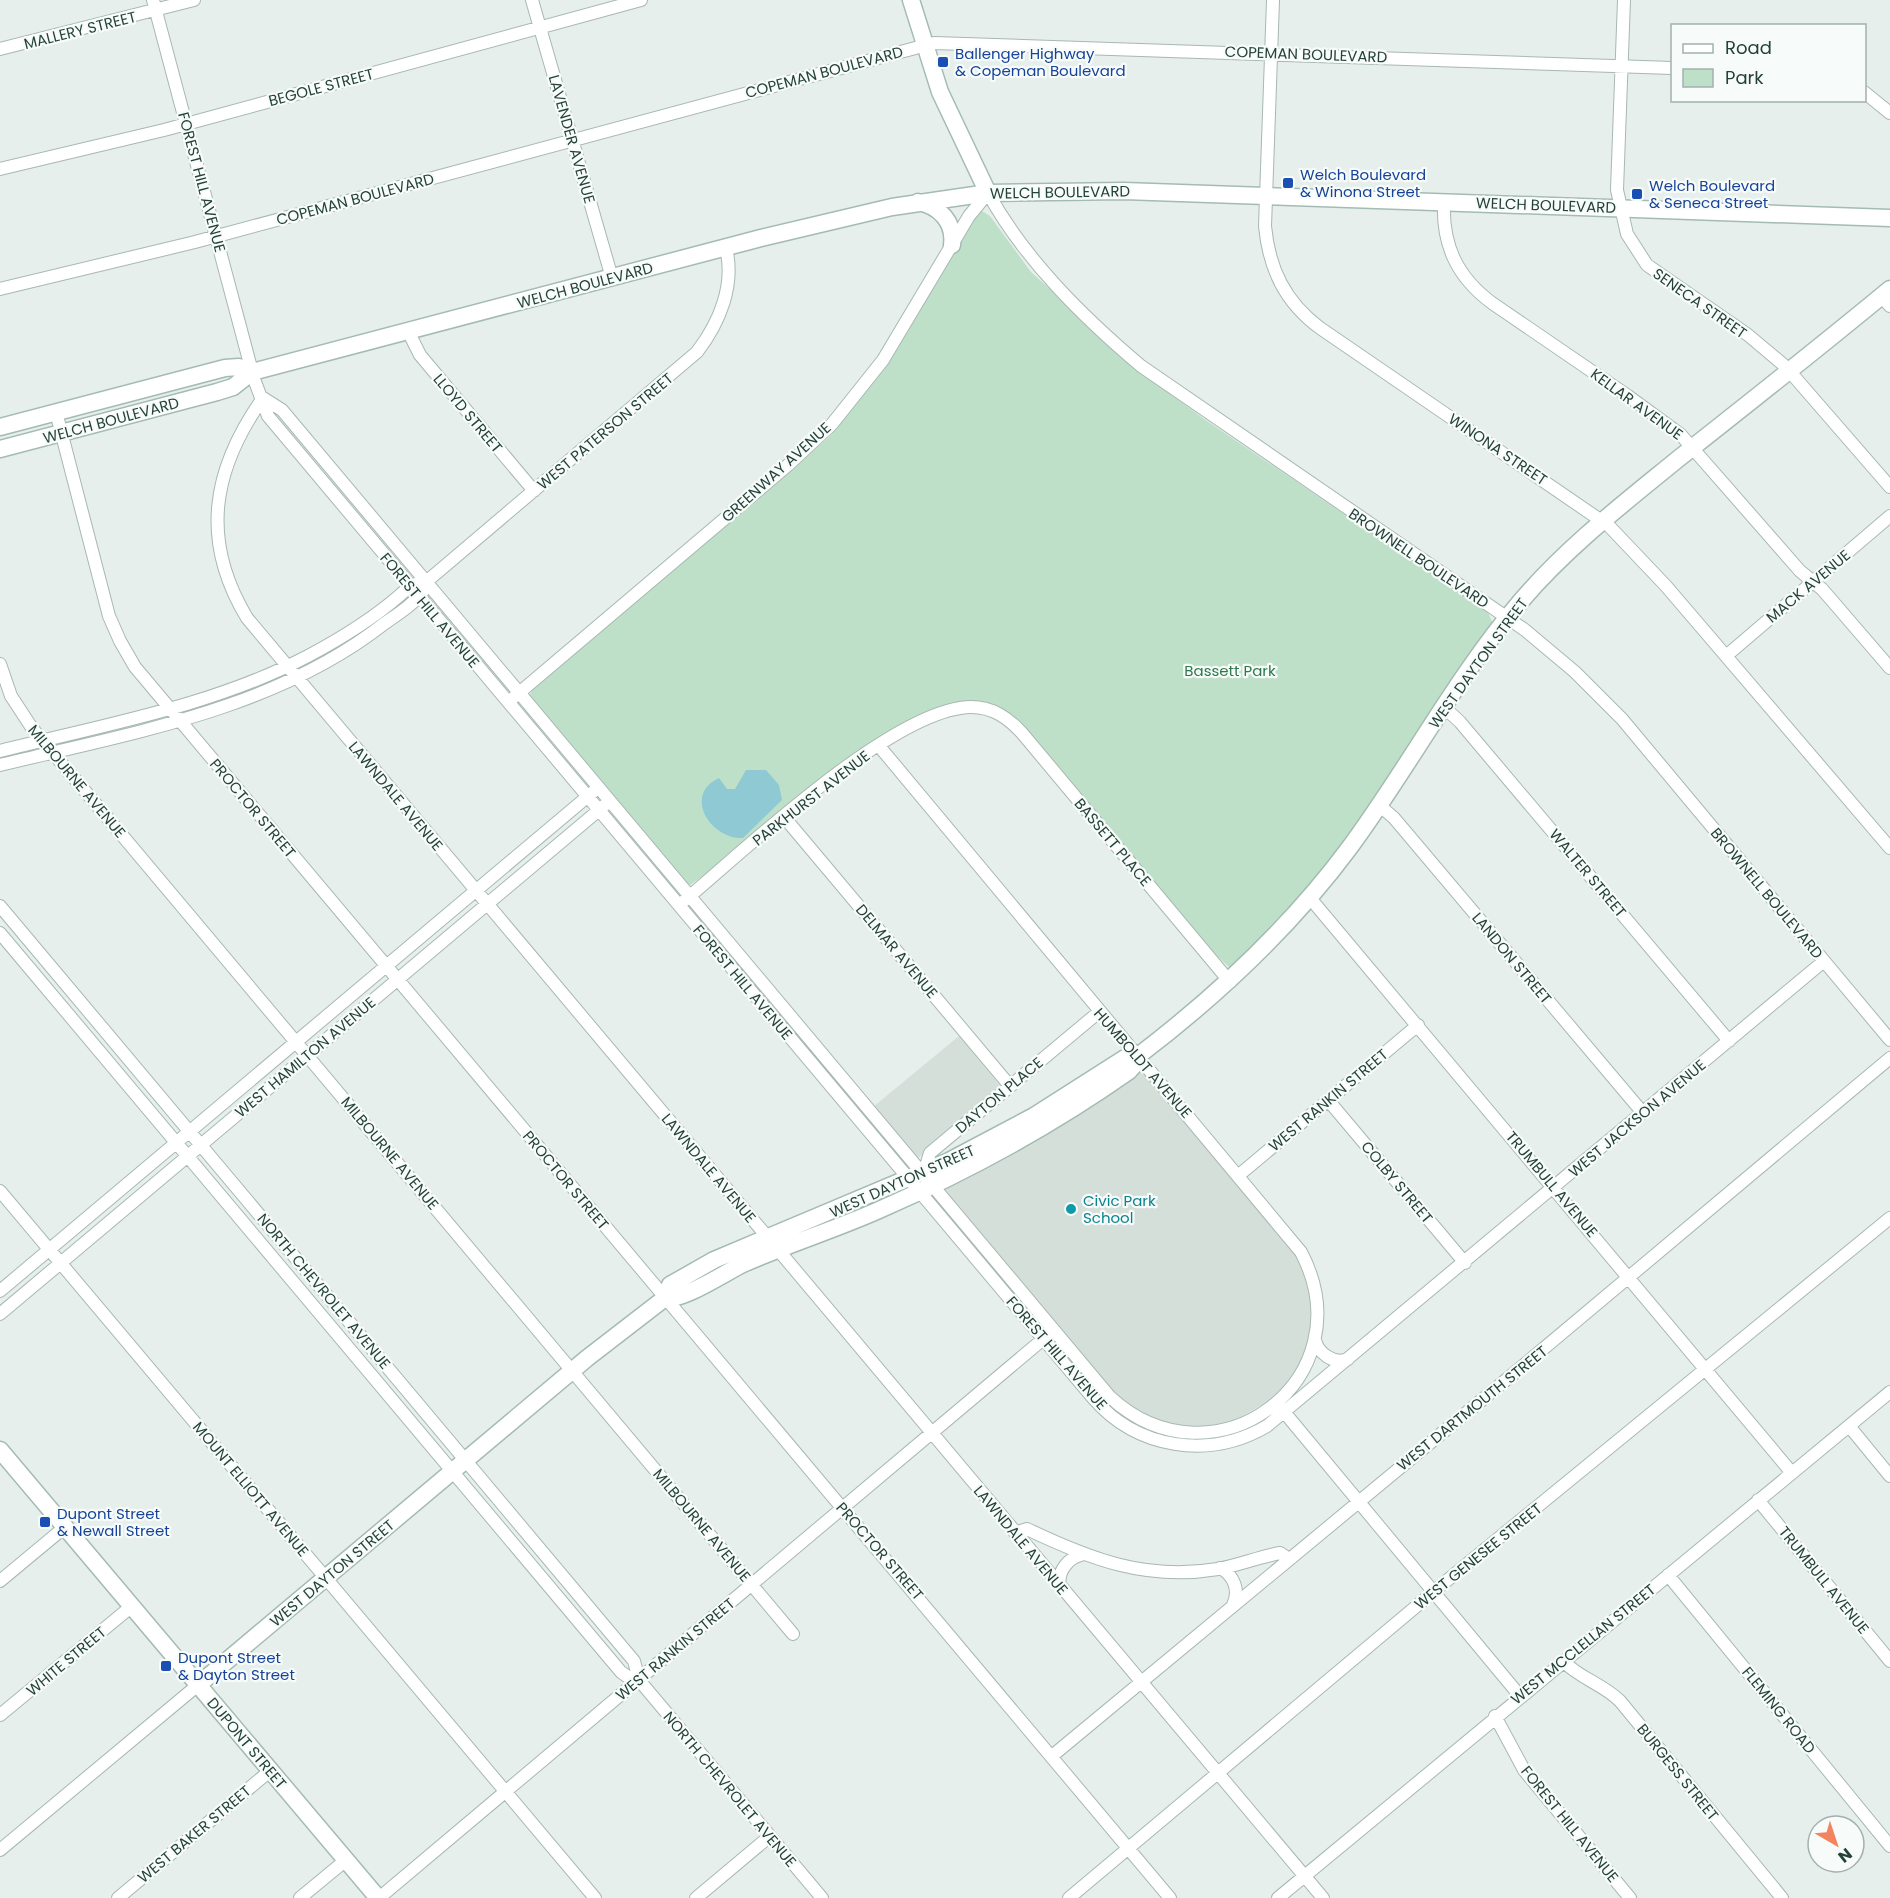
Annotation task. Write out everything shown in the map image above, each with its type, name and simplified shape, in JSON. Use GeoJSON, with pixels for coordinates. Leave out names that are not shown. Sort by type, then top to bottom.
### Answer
{"type":"FeatureCollection","features":[{"type":"Feature","properties":{"kind":"street","name":"MALLERY STREET"},"geometry":{"type":"LineString","coordinates":[[0,49],[154,5],[194,0]]}},
{"type":"Feature","properties":{"kind":"street","name":"LAVENDER AVENUE"},"geometry":{"type":"LineString","coordinates":[[532,0],[612,278]]}},
{"type":"Feature","properties":{"kind":"street","name":"BEGOLE STREET"},"geometry":{"type":"LineString","coordinates":[[0,169],[186,124],[641,0]]}},
{"type":"Feature","properties":{"kind":"street"},"geometry":{"type":"LineString","coordinates":[[911,0],[924,45],[950,115],[988,193]]}},
{"type":"Feature","properties":{"kind":"street","name":"WINONA STREET"},"geometry":{"type":"LineString","coordinates":[[1273,0],[1265,195],[1266,242],[1273,269],[1287,296],[1305,316],[1602,520],[1646,564],[1890,848]]}},
{"type":"Feature","properties":{"kind":"street","name":"SENECA STREET"},"geometry":{"type":"LineString","coordinates":[[1624,0],[1617,184],[1619,208],[1627,234],[1647,265],[1748,335],[1790,370],[1890,487]]}},
{"type":"Feature","properties":{"kind":"street","name":"FOREST HILL AVENUE"},"geometry":{"type":"LineString","coordinates":[[154,5],[252,372],[270,420],[867,1130],[921,1182],[1012,1280],[1110,1397],[1130,1413],[1153,1425],[1182,1432],[1217,1431],[1281,1408]]}},
{"type":"Feature","properties":{"kind":"street","name":"COPEMAN BOULEVARD"},"geometry":{"type":"LineString","coordinates":[[0,289],[216,237],[924,45],[953,42],[1671,68]]}},
{"type":"Feature","properties":{"kind":"street"},"geometry":{"type":"LineString","coordinates":[[1866,94],[1890,113]]}},
{"type":"Feature","properties":{"kind":"street","name":"WELCH BOULEVARD"},"geometry":{"type":"LineString","coordinates":[[0,449],[225,390],[252,372],[726,248],[918,202],[988,193],[1124,191],[1890,218]]}},
{"type":"Feature","properties":{"kind":"street","name":"GREENWAY AVENUE"},"geometry":{"type":"LineString","coordinates":[[507,702],[823,434],[874,373],[974,208],[988,193]]}},
{"type":"Feature","properties":{"kind":"street","name":"BROWNELL BOULEVARD"},"geometry":{"type":"LineString","coordinates":[[988,193],[1018,239],[1047,275],[1094,324],[1141,366],[1507,618],[1561,659],[1604,700],[1890,1040]]}},
{"type":"Feature","properties":{"kind":"street"},"geometry":{"type":"LineString","coordinates":[[918,202],[930,205],[945,217],[952,230],[952,244]]}},
{"type":"Feature","properties":{"kind":"street","name":"KELLAR AVENUE"},"geometry":{"type":"LineString","coordinates":[[1444,202],[1443,227],[1449,248],[1457,267],[1477,291],[1648,409],[1693,447],[1800,571],[1822,589],[1890,668]]}},
{"type":"Feature","properties":{"kind":"street","name":"WEST PATERSON STREET"},"geometry":{"type":"LineString","coordinates":[[0,765],[179,720],[232,703],[296,677],[362,640],[415,591],[682,366],[702,346],[715,323],[728,289],[730,268],[726,248]]}},
{"type":"Feature","properties":{"kind":"street","name":"WEST DAYTON STREET"},"geometry":{"type":"LineString","coordinates":[[0,1850],[573,1371],[665,1298],[666,1290],[677,1281],[714,1260],[859,1219],[921,1182],[1129,1071],[1138,1061],[1138,1056],[1230,982],[1310,898],[1379,805],[1507,618],[1557,561],[1602,520],[1693,447],[1887,297]]}},
{"type":"Feature","properties":{"kind":"street","name":"LLOYD STREET"},"geometry":{"type":"LineString","coordinates":[[408,331],[420,355],[534,491]]}},
{"type":"Feature","properties":{"kind":"street","name":"WELCH BOULEVARD"},"geometry":{"type":"LineString","coordinates":[[0,427],[225,368],[239,367],[252,372]]}},
{"type":"Feature","properties":{"kind":"street","name":"FOREST HILL AVENUE"},"geometry":{"type":"LineString","coordinates":[[262,398],[282,410],[878,1120],[921,1182],[1002,1289],[1109,1415],[1136,1432],[1164,1442],[1199,1446],[1225,1443],[1256,1432],[1281,1408]]}},
{"type":"Feature","properties":{"kind":"street","name":"LAWNDALE AVENUE"},"geometry":{"type":"LineString","coordinates":[[262,398],[239,434],[226,462],[218,500],[218,541],[225,573],[238,603],[252,625],[1323,1898]]}},
{"type":"Feature","properties":{"kind":"street","name":"PROCTOR STREET"},"geometry":{"type":"LineString","coordinates":[[56,412],[111,623],[135,667],[1170,1898]]}},
{"type":"Feature","properties":{"kind":"street","name":"MACK AVENUE"},"geometry":{"type":"LineString","coordinates":[[1726,656],[1890,516]]}},
{"type":"Feature","properties":{"kind":"street","name":"WEST PATERSON STREET"},"geometry":{"type":"LineString","coordinates":[[0,751],[170,709],[235,688],[287,666],[356,629],[415,591]]}},
{"type":"Feature","properties":{"kind":"street","name":"MILBOURNE AVENUE"},"geometry":{"type":"LineString","coordinates":[[0,664],[14,701],[43,740],[793,1634]]}},
{"type":"Feature","properties":{"kind":"street","name":"PARKHURST AVENUE"},"geometry":{"type":"LineString","coordinates":[[679,906],[843,769],[879,746],[948,711],[970,707],[990,710]]}},
{"type":"Feature","properties":{"kind":"street","name":"WALTER STREET"},"geometry":{"type":"LineString","coordinates":[[1445,708],[1460,722],[1729,1041]]}},
{"type":"Feature","properties":{"kind":"street","name":"BASSETT PLACE"},"geometry":{"type":"LineString","coordinates":[[990,710],[1007,718],[1022,733],[1230,982]]}},
{"type":"Feature","properties":{"kind":"street","name":"HUMBOLDT AVENUE"},"geometry":{"type":"LineString","coordinates":[[879,746],[1099,1012],[1239,1175],[1292,1239],[1305,1260],[1316,1295],[1315,1340],[1302,1375],[1281,1408]]}},
{"type":"Feature","properties":{"kind":"street","name":"WEST HAMILTON AVENUE"},"geometry":{"type":"LineString","coordinates":[[0,1291],[598,787]]}},
{"type":"Feature","properties":{"kind":"street","name":"WEST HAMILTON AVENUE"},"geometry":{"type":"LineString","coordinates":[[0,1314],[610,801]]}},
{"type":"Feature","properties":{"kind":"street","name":"LANDON STREET"},"geometry":{"type":"LineString","coordinates":[[1379,805],[1394,818],[1643,1113]]}},
{"type":"Feature","properties":{"kind":"street","name":"DELMAR AVENUE"},"geometry":{"type":"LineString","coordinates":[[784,817],[1010,1086]]}},
{"type":"Feature","properties":{"kind":"street","name":"TRUMBULL AVENUE"},"geometry":{"type":"LineString","coordinates":[[1310,898],[1418,1024],[1792,1473]]}},
{"type":"Feature","properties":{"kind":"street","name":"NORTH CHEVROLET AVENUE"},"geometry":{"type":"LineString","coordinates":[[0,906],[636,1663],[639,1680],[822,1898]]}},
{"type":"Feature","properties":{"kind":"street","name":"NORTH CHEVROLET AVENUE"},"geometry":{"type":"LineString","coordinates":[[0,933],[621,1672],[631,1679],[639,1680]]}},
{"type":"Feature","properties":{"kind":"street","name":"WEST JACKSON AVENUE"},"geometry":{"type":"LineString","coordinates":[[1281,1408],[1349,1358],[1465,1263],[1824,961]]}},
{"type":"Feature","properties":{"kind":"street"},"geometry":{"type":"LineString","coordinates":[[37,976],[50,966]]}},
{"type":"Feature","properties":{"kind":"street","name":"DAYTON PLACE"},"geometry":{"type":"LineString","coordinates":[[921,1182],[930,1153],[1099,1012]]}},
{"type":"Feature","properties":{"kind":"street","name":"WEST RANKIN STREET"},"geometry":{"type":"LineString","coordinates":[[1239,1175],[1418,1024]]}},
{"type":"Feature","properties":{"kind":"street"},"geometry":{"type":"LineString","coordinates":[[793,1042],[805,1033]]}},
{"type":"Feature","properties":{"kind":"street","name":"WEST DARTMOUTH STREET"},"geometry":{"type":"LineString","coordinates":[[1052,1756],[1630,1277],[1890,1058]]}},
{"type":"Feature","properties":{"kind":"street","name":"COLBY STREET"},"geometry":{"type":"LineString","coordinates":[[1328,1100],[1465,1263]]}},
{"type":"Feature","properties":{"kind":"street"},"geometry":{"type":"LineString","coordinates":[[867,1130],[878,1120]]}},
{"type":"Feature","properties":{"kind":"street","name":"MOUNT ELLIOTT AVENUE"},"geometry":{"type":"LineString","coordinates":[[0,1191],[595,1898]]}},
{"type":"Feature","properties":{"kind":"street","name":"WEST GENESEE STREET"},"geometry":{"type":"LineString","coordinates":[[1069,1898],[1434,1592],[1890,1218]]}},
{"type":"Feature","properties":{"kind":"street"},"geometry":{"type":"LineString","coordinates":[[1002,1289],[1012,1280]]}},
{"type":"Feature","properties":{"kind":"street"},"geometry":{"type":"LineString","coordinates":[[318,1311],[332,1300]]}},
{"type":"Feature","properties":{"kind":"street","name":"WEST RANKIN STREET"},"geometry":{"type":"LineString","coordinates":[[379,1898],[1054,1330]]}},
{"type":"Feature","properties":{"kind":"street"},"geometry":{"type":"LineString","coordinates":[[1315,1340],[1319,1349],[1334,1360],[1343,1361],[1349,1358]]}},
{"type":"Feature","properties":{"kind":"street","name":"WEST MCCLELLAN STREET"},"geometry":{"type":"LineString","coordinates":[[1278,1898],[1495,1716],[1890,1392]]}},
{"type":"Feature","properties":{"kind":"street"},"geometry":{"type":"LineString","coordinates":[[1281,1408],[1520,1696]]}},
{"type":"Feature","properties":{"kind":"street"},"geometry":{"type":"LineString","coordinates":[[1849,1426],[1890,1476]]}},
{"type":"Feature","properties":{"kind":"street","name":"DUPONT STREET"},"geometry":{"type":"LineString","coordinates":[[0,1450],[379,1898]]}},
{"type":"Feature","properties":{"kind":"street","name":"TRUMBULL AVENUE"},"geometry":{"type":"LineString","coordinates":[[1758,1500],[1890,1661]]}},
{"type":"Feature","properties":{"kind":"street"},"geometry":{"type":"LineString","coordinates":[[0,1581],[65,1527]]}},
{"type":"Feature","properties":{"kind":"street"},"geometry":{"type":"LineString","coordinates":[[1015,1533],[1027,1529],[1081,1555],[1145,1570],[1190,1572],[1220,1569],[1278,1553],[1289,1559]]}},
{"type":"Feature","properties":{"kind":"street"},"geometry":{"type":"LineString","coordinates":[[520,1551],[533,1540]]}},
{"type":"Feature","properties":{"kind":"street"},"geometry":{"type":"LineString","coordinates":[[1060,1586],[1059,1576],[1065,1566],[1073,1557],[1081,1555]]}},
{"type":"Feature","properties":{"kind":"street"},"geometry":{"type":"LineString","coordinates":[[1220,1569],[1229,1575],[1234,1583],[1236,1593],[1233,1605]]}},
{"type":"Feature","properties":{"kind":"street","name":"FLEMING ROAD"},"geometry":{"type":"LineString","coordinates":[[1668,1575],[1890,1846]]}},
{"type":"Feature","properties":{"kind":"street","name":"WHITE STREET"},"geometry":{"type":"LineString","coordinates":[[0,1715],[132,1606]]}},
{"type":"Feature","properties":{"kind":"street","name":"BURGESS STREET"},"geometry":{"type":"LineString","coordinates":[[1563,1660],[1574,1671],[1602,1686],[1620,1701],[1782,1898]]}},
{"type":"Feature","properties":{"kind":"street","name":"FOREST HILL AVENUE"},"geometry":{"type":"LineString","coordinates":[[1495,1716],[1524,1770],[1630,1898]]}},
{"type":"Feature","properties":{"kind":"street","name":"WEST BAKER STREET"},"geometry":{"type":"LineString","coordinates":[[118,1898],[271,1770]]}},
{"type":"Feature","properties":{"kind":"street"},"geometry":{"type":"LineString","coordinates":[[696,1898],[770,1836]]}},
{"type":"Feature","properties":{"kind":"street"},"geometry":{"type":"LineString","coordinates":[[300,1898],[346,1860]]}},
{"type":"Feature","properties":{"kind":"shaded area"},"geometry":{"type":"Polygon","coordinates":[[[959,1036],[1001,1087],[917,1159],[873,1107],[959,1036]]]}},
{"type":"Feature","properties":{"kind":"shaded area"},"geometry":{"type":"Polygon","coordinates":[[[1139,1071],[1144,1072],[1291,1247],[1300,1262],[1311,1299],[1310,1333],[1304,1354],[1293,1377],[1277,1396],[1232,1422],[1189,1428],[1149,1418],[1113,1392],[944,1189],[946,1185],[1139,1071]]]}},
{"type":"Feature","properties":{"kind":"green space","name":"Bassett Park"},"geometry":{"type":"Polygon","coordinates":[[[982,211],[990,216],[1031,272],[1149,378],[1204,419],[1488,612],[1493,624],[1371,808],[1302,899],[1231,969],[1214,953],[1021,723],[1000,708],[978,702],[954,704],[930,712],[690,885],[686,884],[529,697],[533,688],[829,437],[885,368],[975,218],[982,211]]]}},
{"type":"Feature","properties":{"kind":"water"},"geometry":{"type":"Polygon","coordinates":[[[746,770],[766,770],[779,785],[782,800],[743,838],[731,837],[721,832],[705,815],[702,805],[703,795],[708,786],[719,778],[727,789],[735,789],[746,770]]]}},
{"type":"Feature","properties":{"kind":"place","name":"Ballenger Highway & Copeman Boulevard"},"geometry":{"type":"Point","coordinates":[943,62]}},
{"type":"Feature","properties":{"kind":"place","name":"Welch Boulevard & Winona Street"},"geometry":{"type":"Point","coordinates":[1288,183]}},
{"type":"Feature","properties":{"kind":"place","name":"Welch Boulevard & Seneca Street"},"geometry":{"type":"Point","coordinates":[1637,194]}},
{"type":"Feature","properties":{"kind":"place","name":"Civic Park School"},"geometry":{"type":"Point","coordinates":[1071,1209]}},
{"type":"Feature","properties":{"kind":"place","name":"Dupont Street & Newall Street"},"geometry":{"type":"Point","coordinates":[45,1522]}},
{"type":"Feature","properties":{"kind":"place","name":"Dupont Street & Dayton Street"},"geometry":{"type":"Point","coordinates":[166,1666]}}]}
